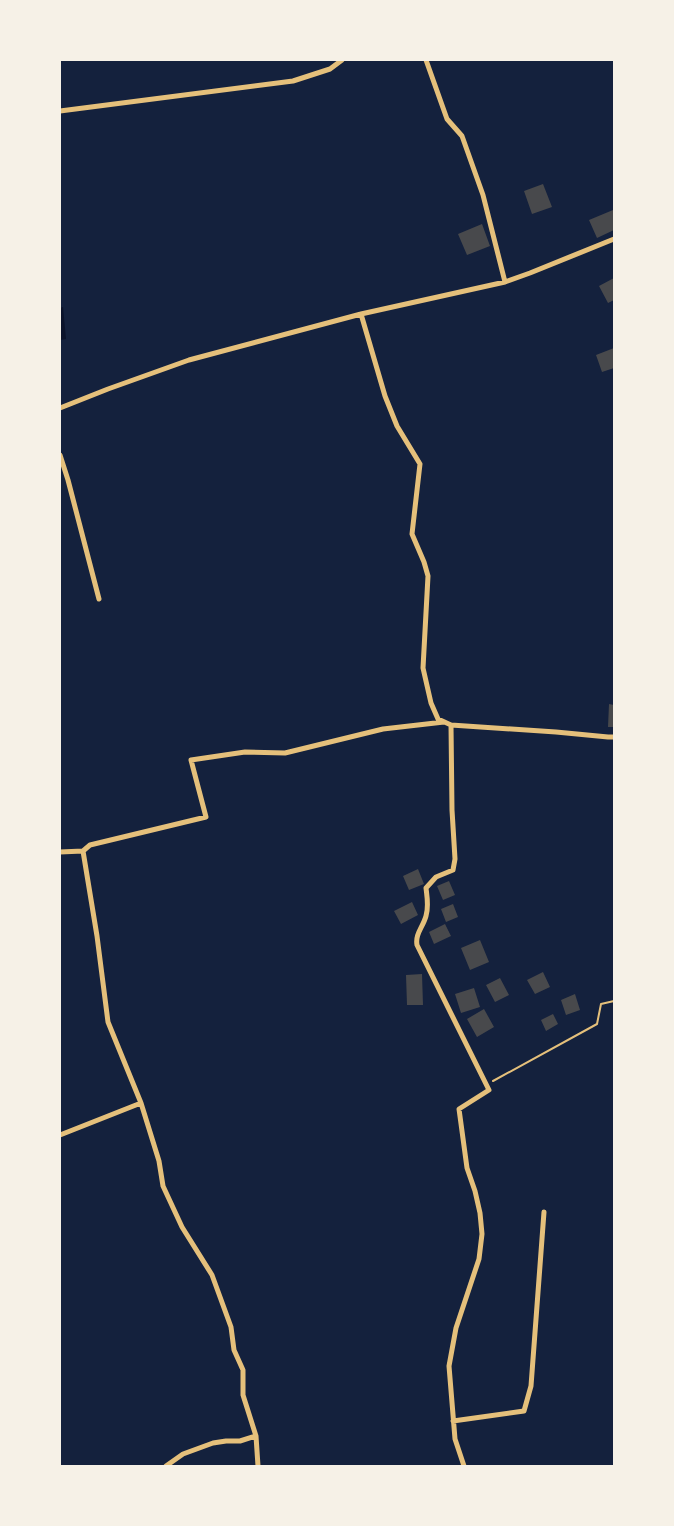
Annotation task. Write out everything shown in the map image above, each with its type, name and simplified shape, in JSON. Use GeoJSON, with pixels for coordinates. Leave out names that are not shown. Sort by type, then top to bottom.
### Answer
{"type":"FeatureCollection","features":[{"type":"Feature","properties":{"kind":"street"},"geometry":{"type":"LineString","coordinates":[[60,111],[293,82],[330,69],[342,60]]}},
{"type":"Feature","properties":{"kind":"street"},"geometry":{"type":"LineString","coordinates":[[426,60],[447,119],[462,136],[483,196],[505,282]]}},
{"type":"Feature","properties":{"kind":"street"},"geometry":{"type":"LineString","coordinates":[[60,408],[189,360],[361,314],[505,282],[614,239]]}},
{"type":"Feature","properties":{"kind":"street"},"geometry":{"type":"LineString","coordinates":[[361,314],[385,396],[397,426],[420,464],[412,534],[428,576],[423,668],[430,703],[438,719],[451,725],[614,736]]}},
{"type":"Feature","properties":{"kind":"street"},"geometry":{"type":"LineString","coordinates":[[60,455],[99,599]]}},
{"type":"Feature","properties":{"kind":"street"},"geometry":{"type":"LineString","coordinates":[[60,852],[83,851],[90,845],[206,817],[191,760],[244,752],[285,753],[383,730],[445,722]]}},
{"type":"Feature","properties":{"kind":"street"},"geometry":{"type":"LineString","coordinates":[[451,725],[452,810],[455,859],[453,870],[436,877],[426,888],[428,906],[416,939],[417,945],[489,1090],[459,1109],[467,1168],[475,1191],[482,1234],[479,1259],[456,1328],[449,1366],[455,1439],[464,1466]]}},
{"type":"Feature","properties":{"kind":"street"},"geometry":{"type":"LineString","coordinates":[[83,851],[97,936],[108,1022],[141,1103],[159,1161],[163,1186],[182,1227],[212,1275],[230,1328],[234,1350],[243,1370],[243,1395],[256,1436],[258,1466]]}},
{"type":"Feature","properties":{"kind":"street"},"geometry":{"type":"LineString","coordinates":[[60,1134],[141,1103]]}},
{"type":"Feature","properties":{"kind":"street"},"geometry":{"type":"LineString","coordinates":[[453,1421],[524,1411],[531,1386],[544,1212]]}},
{"type":"Feature","properties":{"kind":"street"},"geometry":{"type":"LineString","coordinates":[[166,1466],[183,1454],[213,1443],[256,1436]]}},
{"type":"Feature","properties":{"kind":"path"},"geometry":{"type":"LineString","coordinates":[[487,1085],[597,1024],[602,1004],[614,1001]]}},
{"type":"Feature","properties":{"kind":"water"},"geometry":{"type":"Polygon","coordinates":[[[63,307],[66,339],[60,340],[60,308],[63,307]]]}},
{"type":"Feature","properties":{"kind":"building"},"geometry":{"type":"Polygon","coordinates":[[[543,184],[552,207],[532,214],[524,191],[543,184]]]}},
{"type":"Feature","properties":{"kind":"building"},"geometry":{"type":"Polygon","coordinates":[[[613,210],[614,230],[597,238],[589,220],[613,210]]]}},
{"type":"Feature","properties":{"kind":"building"},"geometry":{"type":"Polygon","coordinates":[[[482,224],[490,246],[467,255],[458,234],[482,224]]]}},
{"type":"Feature","properties":{"kind":"building"},"geometry":{"type":"Polygon","coordinates":[[[614,278],[614,300],[608,303],[599,286],[614,278]]]}},
{"type":"Feature","properties":{"kind":"building"},"geometry":{"type":"Polygon","coordinates":[[[614,348],[614,368],[602,372],[596,355],[614,348]]]}},
{"type":"Feature","properties":{"kind":"building"},"geometry":{"type":"Polygon","coordinates":[[[609,704],[614,705],[614,727],[608,727],[609,704]]]}},
{"type":"Feature","properties":{"kind":"building"},"geometry":{"type":"Polygon","coordinates":[[[418,869],[424,884],[409,890],[403,876],[418,869]]]}},
{"type":"Feature","properties":{"kind":"building"},"geometry":{"type":"Polygon","coordinates":[[[449,881],[455,895],[443,900],[437,886],[449,881]]]}},
{"type":"Feature","properties":{"kind":"building"},"geometry":{"type":"Polygon","coordinates":[[[412,902],[418,915],[401,924],[394,911],[412,902]]]}},
{"type":"Feature","properties":{"kind":"building"},"geometry":{"type":"Polygon","coordinates":[[[453,904],[458,917],[446,922],[441,909],[453,904]]]}},
{"type":"Feature","properties":{"kind":"building"},"geometry":{"type":"Polygon","coordinates":[[[445,924],[451,936],[434,944],[429,932],[445,924]]]}},
{"type":"Feature","properties":{"kind":"building"},"geometry":{"type":"Polygon","coordinates":[[[480,940],[489,962],[470,970],[461,948],[480,940]]]}},
{"type":"Feature","properties":{"kind":"building"},"geometry":{"type":"Polygon","coordinates":[[[543,972],[550,987],[535,994],[527,980],[543,972]]]}},
{"type":"Feature","properties":{"kind":"building"},"geometry":{"type":"Polygon","coordinates":[[[422,974],[423,1005],[407,1005],[406,975],[422,974]]]}},
{"type":"Feature","properties":{"kind":"building"},"geometry":{"type":"Polygon","coordinates":[[[500,978],[509,995],[495,1002],[486,985],[500,978]]]}},
{"type":"Feature","properties":{"kind":"building"},"geometry":{"type":"Polygon","coordinates":[[[474,988],[480,1007],[461,1013],[455,994],[474,988]]]}},
{"type":"Feature","properties":{"kind":"building"},"geometry":{"type":"Polygon","coordinates":[[[575,994],[580,1010],[566,1015],[561,1000],[575,994]]]}},
{"type":"Feature","properties":{"kind":"building"},"geometry":{"type":"Polygon","coordinates":[[[484,1009],[494,1027],[477,1037],[467,1019],[484,1009]]]}},
{"type":"Feature","properties":{"kind":"building"},"geometry":{"type":"Polygon","coordinates":[[[553,1014],[558,1024],[546,1031],[541,1020],[553,1014]]]}}]}
